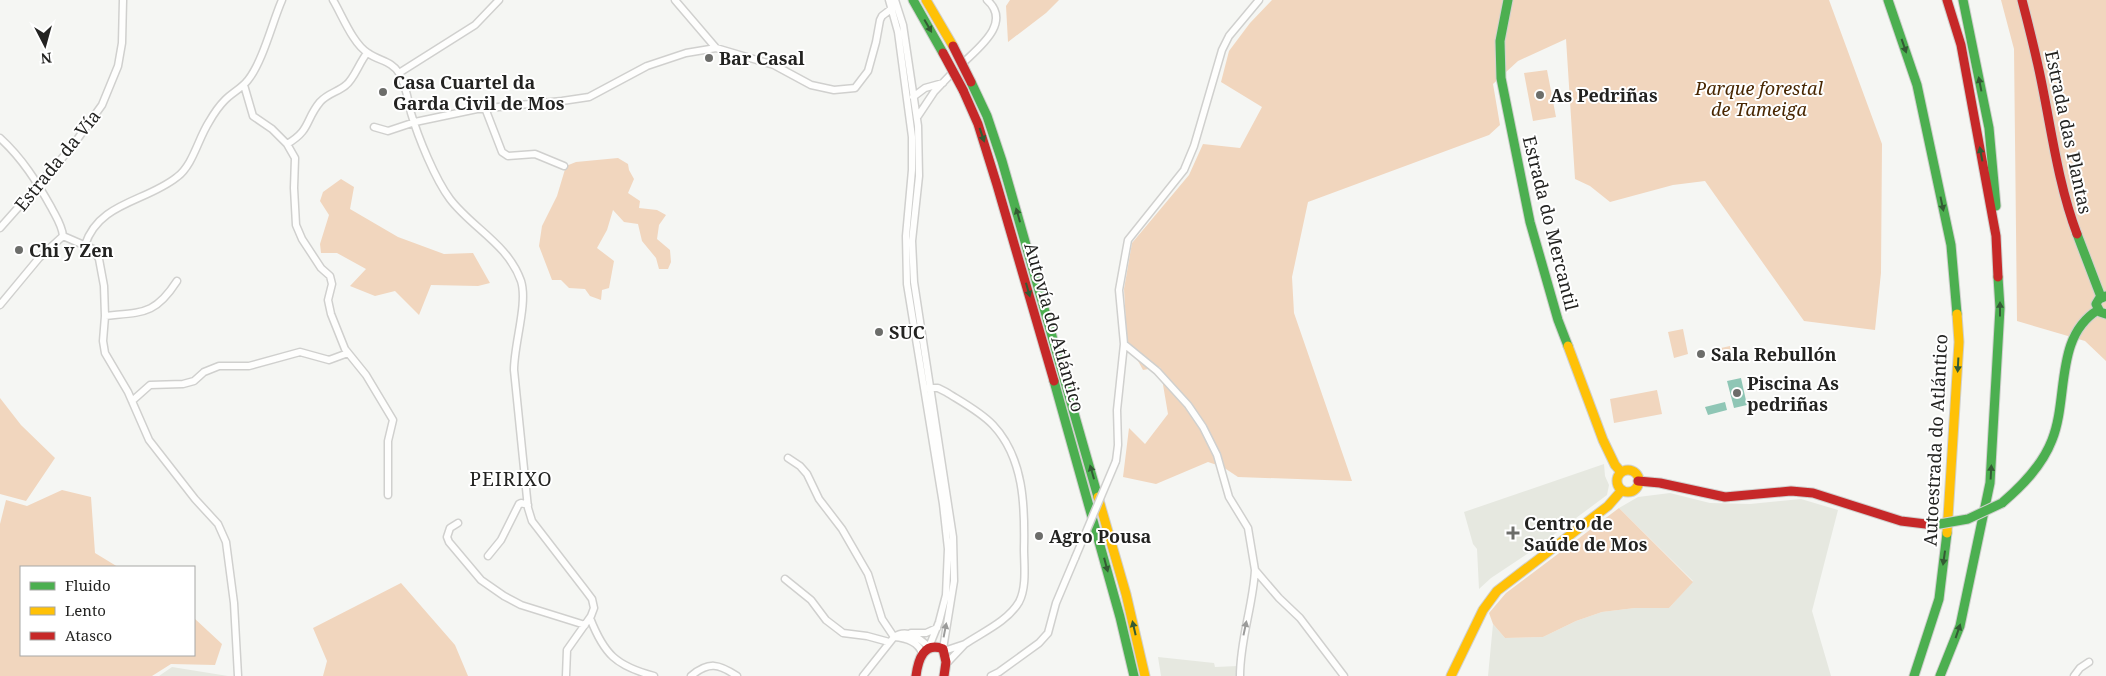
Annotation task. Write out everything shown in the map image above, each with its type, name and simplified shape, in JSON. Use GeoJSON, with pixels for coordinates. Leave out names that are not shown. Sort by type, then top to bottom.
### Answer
{"type":"FeatureCollection","features":[{"type":"Feature","properties":{"kind":"main road","name":"Autovía do Atlántico"},"geometry":{"type":"LineString","coordinates":[[913,0],[963,90],[978,124],[993,169],[1120,617],[1134,676]]}},
{"type":"Feature","properties":{"kind":"main road","name":"Autovía do Atlántico"},"geometry":{"type":"LineString","coordinates":[[926,0],[953,46],[987,116],[1005,170],[1124,585],[1145,676]]}},
{"type":"Feature","properties":{"kind":"main road","name":"Estrada do Mercantil"},"geometry":{"type":"LineString","coordinates":[[1508,0],[1500,42],[1501,78],[1530,222],[1558,320],[1603,440],[1615,465],[1621,472]]}},
{"type":"Feature","properties":{"kind":"main road","name":"Autoestrada do Atlántico"},"geometry":{"type":"LineString","coordinates":[[1888,0],[1917,85],[1951,245],[1959,342],[1947,535],[1938,599],[1914,676]]}},
{"type":"Feature","properties":{"kind":"main road"},"geometry":{"type":"LineString","coordinates":[[1947,0],[1961,45],[1996,236]]}},
{"type":"Feature","properties":{"kind":"main road"},"geometry":{"type":"LineString","coordinates":[[1940,676],[1960,626],[1990,483],[2000,308],[1996,236],[1996,185],[1988,126],[1963,0]]}},
{"type":"Feature","properties":{"kind":"main road","name":"Estrada das Plantas"},"geometry":{"type":"LineString","coordinates":[[2022,0],[2039,70],[2055,155],[2068,210],[2104,297]]}},
{"type":"Feature","properties":{"kind":"main road"},"geometry":{"type":"LineString","coordinates":[[1638,481],[1660,483],[1723,497],[1745,498],[1790,491],[1810,492],[1883,518],[1906,523],[1934,525],[1968,519],[2002,503],[2020,488],[2035,471],[2046,454],[2058,422],[2068,356],[2073,340],[2079,326],[2102,312],[2097,301],[2104,297]]}},
{"type":"Feature","properties":{"kind":"main road"},"geometry":{"type":"LineString","coordinates":[[1622,490],[1617,481],[1621,472],[1628,470],[1634,472],[1638,481]]}},
{"type":"Feature","properties":{"kind":"main road"},"geometry":{"type":"LineString","coordinates":[[1622,490],[1634,489],[1638,481]]}},
{"type":"Feature","properties":{"kind":"main road"},"geometry":{"type":"LineString","coordinates":[[1451,676],[1483,610],[1497,591],[1608,506],[1622,490]]}},
{"type":"Feature","properties":{"kind":"main road"},"geometry":{"type":"LineString","coordinates":[[915,675],[926,650],[936,646],[944,649],[946,664],[944,676]]}},
{"type":"Feature","properties":{"kind":"street","name":"Estrada da Vía"},"geometry":{"type":"LineString","coordinates":[[0,228],[39,185],[91,122],[112,84],[122,43],[123,0]]}},
{"type":"Feature","properties":{"kind":"street"},"geometry":{"type":"LineString","coordinates":[[85,245],[95,224],[103,218],[114,210],[168,184],[185,170],[209,121],[224,101],[244,85],[254,70],[282,0]]}},
{"type":"Feature","properties":{"kind":"street"},"geometry":{"type":"LineString","coordinates":[[333,0],[358,43],[367,53],[386,61],[400,73],[415,122],[435,173],[446,193],[459,209],[498,244],[513,263],[521,281],[524,295],[514,353],[514,370],[528,504],[532,521],[592,600],[594,608],[590,618],[567,650],[566,676]]}},
{"type":"Feature","properties":{"kind":"street"},"geometry":{"type":"LineString","coordinates":[[400,73],[475,25],[499,0]]}},
{"type":"Feature","properties":{"kind":"street"},"geometry":{"type":"LineString","coordinates":[[675,0],[716,48]]}},
{"type":"Feature","properties":{"kind":"street"},"geometry":{"type":"LineString","coordinates":[[889,0],[895,4],[903,25],[918,117],[919,176],[913,228],[912,261],[948,549],[946,595],[938,627],[926,650]]}},
{"type":"Feature","properties":{"kind":"street"},"geometry":{"type":"LineString","coordinates":[[918,117],[929,99],[943,83],[992,34],[996,18],[994,10],[987,0]]}},
{"type":"Feature","properties":{"kind":"street"},"geometry":{"type":"LineString","coordinates":[[990,676],[1000,674],[1039,643],[1048,633],[1056,603],[1116,461],[1118,445],[1117,410],[1124,344],[1119,290],[1128,240],[1184,170],[1194,146],[1222,50],[1230,36],[1259,0]]}},
{"type":"Feature","properties":{"kind":"street"},"geometry":{"type":"LineString","coordinates":[[374,127],[388,131],[415,122],[484,108],[589,97],[647,66],[686,53],[716,48],[774,65],[811,85],[834,90],[855,88],[868,71],[880,20],[895,4]]}},
{"type":"Feature","properties":{"kind":"street"},"geometry":{"type":"LineString","coordinates":[[895,4],[912,137],[912,170],[905,249],[907,284],[949,503],[954,549],[952,593],[944,649],[965,644]]}},
{"type":"Feature","properties":{"kind":"street"},"geometry":{"type":"LineString","coordinates":[[898,32],[903,46],[910,89],[914,97],[920,100],[929,99]]}},
{"type":"Feature","properties":{"kind":"street"},"geometry":{"type":"LineString","coordinates":[[287,144],[304,132],[322,100],[348,83],[358,64],[367,53]]}},
{"type":"Feature","properties":{"kind":"street"},"geometry":{"type":"LineString","coordinates":[[912,77],[918,84],[933,85],[943,83]]}},
{"type":"Feature","properties":{"kind":"street"},"geometry":{"type":"LineString","coordinates":[[244,85],[253,116],[272,129],[287,144],[295,158],[296,224],[307,247],[321,268],[330,276],[332,284],[328,300],[331,314],[348,353],[366,375],[393,420],[388,441],[388,495]]}},
{"type":"Feature","properties":{"kind":"street"},"geometry":{"type":"LineString","coordinates":[[907,218],[911,207],[914,178],[915,140],[912,104],[914,97],[933,85]]}},
{"type":"Feature","properties":{"kind":"street"},"geometry":{"type":"LineString","coordinates":[[484,108],[502,152],[508,156],[535,154],[564,166]]}},
{"type":"Feature","properties":{"kind":"street"},"geometry":{"type":"LineString","coordinates":[[0,138],[11,148],[39,185],[62,227],[63,236]]}},
{"type":"Feature","properties":{"kind":"street"},"geometry":{"type":"LineString","coordinates":[[0,146],[11,148]]}},
{"type":"Feature","properties":{"kind":"street"},"geometry":{"type":"LineString","coordinates":[[63,236],[93,249],[102,268],[105,316],[103,341],[105,352],[132,401],[149,440],[195,499],[218,524],[226,542],[234,603],[238,676]]}},
{"type":"Feature","properties":{"kind":"street"},"geometry":{"type":"LineString","coordinates":[[0,305],[39,258],[63,236]]}},
{"type":"Feature","properties":{"kind":"street"},"geometry":{"type":"LineString","coordinates":[[105,316],[147,310],[158,306],[166,299],[177,281]]}},
{"type":"Feature","properties":{"kind":"street"},"geometry":{"type":"LineString","coordinates":[[1124,344],[1163,378],[1188,405],[1217,455],[1223,482],[1229,497],[1248,528],[1255,570],[1254,594],[1244,630],[1240,676]]}},
{"type":"Feature","properties":{"kind":"street"},"geometry":{"type":"LineString","coordinates":[[132,401],[150,385],[183,384],[194,381],[204,372],[219,366],[249,366],[300,352],[329,360],[348,353]]}},
{"type":"Feature","properties":{"kind":"street"},"geometry":{"type":"LineString","coordinates":[[927,388],[938,388],[946,392],[993,425],[1012,455],[1022,494],[1025,522],[1023,586],[1019,601],[1003,619],[965,644],[946,664]]}},
{"type":"Feature","properties":{"kind":"street"},"geometry":{"type":"LineString","coordinates":[[788,458],[800,466],[807,474],[819,499],[847,537],[868,574],[882,619],[891,639]]}},
{"type":"Feature","properties":{"kind":"street"},"geometry":{"type":"LineString","coordinates":[[488,556],[501,540],[519,504],[522,502],[528,504]]}},
{"type":"Feature","properties":{"kind":"street"},"geometry":{"type":"LineString","coordinates":[[458,522],[450,528],[447,537],[449,542],[481,580],[521,605],[585,625]]}},
{"type":"Feature","properties":{"kind":"street"},"geometry":{"type":"LineString","coordinates":[[1255,570],[1279,598],[1300,618],[1344,676]]}},
{"type":"Feature","properties":{"kind":"street"},"geometry":{"type":"LineString","coordinates":[[785,579],[812,600],[826,620],[843,633],[905,639],[926,650]]}},
{"type":"Feature","properties":{"kind":"street"},"geometry":{"type":"LineString","coordinates":[[590,618],[599,641],[607,652],[626,666],[654,676]]}},
{"type":"Feature","properties":{"kind":"street"},"geometry":{"type":"LineString","coordinates":[[863,676],[891,639],[901,633],[926,633],[938,627]]}},
{"type":"Feature","properties":{"kind":"street"},"geometry":{"type":"LineString","coordinates":[[908,633],[915,636],[926,650]]}},
{"type":"Feature","properties":{"kind":"street"},"geometry":{"type":"LineString","coordinates":[[2074,676],[2080,668],[2090,662]]}},
{"type":"Feature","properties":{"kind":"street"},"geometry":{"type":"LineString","coordinates":[[691,676],[702,667],[714,666],[738,676]]}},
{"type":"Feature","properties":{"kind":"shaded area","name":"Piscina As pedriñas"},"geometry":{"type":"Polygon","coordinates":[[[1741,378],[1747,405],[1734,408],[1727,381],[1741,378]]]}},
{"type":"Feature","properties":{"kind":"shaded area","name":"Piscina As pedriñas"},"geometry":{"type":"Polygon","coordinates":[[[1725,402],[1727,410],[1708,415],[1705,407],[1725,402]]]}},
{"type":"Feature","properties":{"kind":"shaded area","name":"Centro de Saúde de Mos"},"geometry":{"type":"Polygon","coordinates":[[[1604,464],[1605,476],[1609,485],[1607,495],[1533,550],[1491,578],[1479,589],[1477,549],[1473,544],[1464,512],[1604,464]]]}},
{"type":"Feature","properties":{"kind":"shaded area"},"geometry":{"type":"Polygon","coordinates":[[[1670,493],[1710,503],[1750,504],[1801,499],[1838,510],[1812,611],[1831,676],[1488,676],[1493,624],[1505,638],[1543,637],[1576,621],[1602,612],[1635,608],[1669,608],[1693,581],[1619,508],[1638,497],[1670,493]]]}},
{"type":"Feature","properties":{"kind":"shaded area"},"geometry":{"type":"Polygon","coordinates":[[[1158,657],[1214,663],[1215,667],[1238,666],[1238,676],[1161,676],[1158,657]]]}},
{"type":"Feature","properties":{"kind":"shaded area"},"geometry":{"type":"Polygon","coordinates":[[[172,667],[228,676],[159,676],[172,667]]]}},
{"type":"Feature","properties":{"kind":"green space"},"geometry":{"type":"Polygon","coordinates":[[[1010,0],[1059,0],[1046,13],[1008,42],[1006,6],[1010,0]]]}},
{"type":"Feature","properties":{"kind":"green space","name":"Parque forestal de Tameiga"},"geometry":{"type":"Polygon","coordinates":[[[1272,0],[1829,0],[1882,144],[1881,273],[1875,330],[1804,321],[1705,181],[1673,185],[1610,202],[1590,186],[1575,179],[1566,39],[1518,61],[1493,84],[1500,125],[1489,135],[1308,202],[1292,277],[1294,313],[1352,481],[1238,477],[1223,467],[1208,462],[1156,484],[1123,477],[1129,428],[1145,444],[1168,414],[1160,367],[1143,370],[1127,341],[1124,289],[1132,243],[1189,175],[1203,144],[1240,148],[1262,107],[1221,82],[1229,51],[1250,23],[1272,0]]]}},
{"type":"Feature","properties":{"kind":"green space"},"geometry":{"type":"Polygon","coordinates":[[[2001,0],[2106,0],[2106,361],[2085,341],[2017,321],[2014,49],[2001,0]]]}},
{"type":"Feature","properties":{"kind":"green space","name":"As Pedriñas"},"geometry":{"type":"Polygon","coordinates":[[[1547,70],[1556,117],[1533,121],[1524,73],[1547,70]]]}},
{"type":"Feature","properties":{"kind":"green space"},"geometry":{"type":"Polygon","coordinates":[[[618,158],[628,164],[634,179],[628,193],[640,201],[639,208],[657,210],[666,215],[659,225],[657,239],[670,250],[671,262],[668,269],[659,269],[656,258],[642,241],[638,224],[624,222],[613,210],[607,230],[597,248],[614,261],[609,288],[602,290],[601,300],[590,296],[585,289],[569,288],[561,280],[552,280],[539,246],[542,226],[557,196],[566,166],[576,162],[618,158]]]}},
{"type":"Feature","properties":{"kind":"green space"},"geometry":{"type":"Polygon","coordinates":[[[341,179],[354,187],[350,209],[398,237],[444,254],[473,253],[490,283],[478,286],[431,285],[419,315],[395,291],[375,296],[350,286],[366,269],[337,253],[321,253],[320,244],[329,215],[320,201],[323,192],[341,179]]]}},
{"type":"Feature","properties":{"kind":"green space"},"geometry":{"type":"Polygon","coordinates":[[[1683,329],[1688,354],[1674,358],[1668,332],[1683,329]]]}},
{"type":"Feature","properties":{"kind":"green space"},"geometry":{"type":"Polygon","coordinates":[[[1730,346],[1733,360],[1724,362],[1721,348],[1730,346]]]}},
{"type":"Feature","properties":{"kind":"green space"},"geometry":{"type":"Polygon","coordinates":[[[1657,390],[1662,414],[1614,423],[1610,399],[1657,390]]]}},
{"type":"Feature","properties":{"kind":"green space"},"geometry":{"type":"Polygon","coordinates":[[[0,398],[21,425],[55,458],[26,501],[0,494],[0,398]]]}},
{"type":"Feature","properties":{"kind":"green space"},"geometry":{"type":"Polygon","coordinates":[[[62,490],[91,497],[95,553],[116,566],[20,566],[20,656],[195,656],[195,619],[222,644],[215,665],[171,664],[152,676],[0,676],[0,524],[6,500],[27,506],[62,490]]]}},
{"type":"Feature","properties":{"kind":"green space"},"geometry":{"type":"Polygon","coordinates":[[[1619,508],[1693,582],[1669,608],[1635,608],[1602,612],[1576,621],[1543,637],[1505,638],[1493,624],[1489,613],[1506,593],[1619,508]]]}},
{"type":"Feature","properties":{"kind":"green space"},"geometry":{"type":"Polygon","coordinates":[[[401,583],[455,645],[468,676],[323,676],[327,661],[313,628],[401,583]]]}},
{"type":"Feature","properties":{"kind":"traffic: fast"},"geometry":{"type":"LineString","coordinates":[[913,0],[943,53]]}},
{"type":"Feature","properties":{"kind":"traffic: fast"},"geometry":{"type":"LineString","coordinates":[[1508,0],[1500,41],[1501,78],[1530,222],[1558,320],[1568,346]]}},
{"type":"Feature","properties":{"kind":"traffic: fast"},"geometry":{"type":"LineString","coordinates":[[1888,0],[1917,85],[1951,245],[1957,314]]}},
{"type":"Feature","properties":{"kind":"traffic: fast"},"geometry":{"type":"LineString","coordinates":[[1963,0],[1989,128],[1996,206]]}},
{"type":"Feature","properties":{"kind":"traffic: fast"},"geometry":{"type":"LineString","coordinates":[[971,82],[987,116],[1002,161],[1098,497]]}},
{"type":"Feature","properties":{"kind":"traffic: fast"},"geometry":{"type":"LineString","coordinates":[[2077,234],[2101,297]]}},
{"type":"Feature","properties":{"kind":"traffic: fast"},"geometry":{"type":"LineString","coordinates":[[1940,676],[1960,626],[1990,483],[2000,308],[1998,277]]}},
{"type":"Feature","properties":{"kind":"traffic: fast"},"geometry":{"type":"LineString","coordinates":[[2106,296],[2099,299],[2096,304],[2100,312],[2106,314]]}},
{"type":"Feature","properties":{"kind":"traffic: fast"},"geometry":{"type":"LineString","coordinates":[[2002,503],[2031,475],[2048,449],[2057,423],[2069,352],[2075,336],[2084,322],[2098,310]]}},
{"type":"Feature","properties":{"kind":"traffic: fast"},"geometry":{"type":"LineString","coordinates":[[1054,381],[1120,617],[1134,676]]}},
{"type":"Feature","properties":{"kind":"traffic: fast"},"geometry":{"type":"LineString","coordinates":[[1934,525],[1968,519],[2002,503]]}},
{"type":"Feature","properties":{"kind":"traffic: fast"},"geometry":{"type":"LineString","coordinates":[[1914,676],[1939,599],[1947,533]]}},
{"type":"Feature","properties":{"kind":"traffic: slow"},"geometry":{"type":"LineString","coordinates":[[926,0],[953,46]]}},
{"type":"Feature","properties":{"kind":"traffic: slow"},"geometry":{"type":"LineString","coordinates":[[1947,533],[1959,342],[1957,314]]}},
{"type":"Feature","properties":{"kind":"traffic: slow"},"geometry":{"type":"LineString","coordinates":[[1568,346],[1603,440],[1615,465],[1621,472]]}},
{"type":"Feature","properties":{"kind":"traffic: slow"},"geometry":{"type":"LineString","coordinates":[[1628,470],[1638,477],[1639,481],[1632,491],[1628,492],[1618,485],[1617,481],[1624,471],[1628,470]]}},
{"type":"Feature","properties":{"kind":"traffic: slow"},"geometry":{"type":"LineString","coordinates":[[1451,676],[1483,610],[1497,591],[1608,506],[1622,490]]}},
{"type":"Feature","properties":{"kind":"traffic: slow"},"geometry":{"type":"LineString","coordinates":[[1098,497],[1126,594],[1145,676]]}},
{"type":"Feature","properties":{"kind":"traffic: jam"},"geometry":{"type":"LineString","coordinates":[[1947,0],[1961,45],[1996,236],[1998,277]]}},
{"type":"Feature","properties":{"kind":"traffic: jam"},"geometry":{"type":"LineString","coordinates":[[2022,0],[2039,70],[2059,173],[2077,234]]}},
{"type":"Feature","properties":{"kind":"traffic: jam"},"geometry":{"type":"LineString","coordinates":[[953,46],[971,82]]}},
{"type":"Feature","properties":{"kind":"traffic: jam"},"geometry":{"type":"LineString","coordinates":[[943,53],[963,90]]}},
{"type":"Feature","properties":{"kind":"traffic: jam"},"geometry":{"type":"LineString","coordinates":[[963,90],[978,124],[1054,381]]}},
{"type":"Feature","properties":{"kind":"traffic: jam"},"geometry":{"type":"LineString","coordinates":[[1638,481],[1660,483],[1725,497],[1791,491],[1813,493],[1901,521],[1934,525]]}},
{"type":"Feature","properties":{"kind":"traffic: jam"},"geometry":{"type":"LineString","coordinates":[[916,676],[920,658],[927,650],[936,647],[943,649],[946,662],[944,676]]}},
{"type":"Feature","properties":{"kind":"place","name":"Bar Casal"},"geometry":{"type":"Point","coordinates":[709,58]}},
{"type":"Feature","properties":{"kind":"place","name":"Casa Cuartel da Garda Civil de Mos"},"geometry":{"type":"Point","coordinates":[383,92]}},
{"type":"Feature","properties":{"kind":"place","name":"As Pedriñas"},"geometry":{"type":"Point","coordinates":[1540,95]}},
{"type":"Feature","properties":{"kind":"place","name":"Chi y Zen"},"geometry":{"type":"Point","coordinates":[19,250]}},
{"type":"Feature","properties":{"kind":"place","name":"SUC"},"geometry":{"type":"Point","coordinates":[879,332]}},
{"type":"Feature","properties":{"kind":"place","name":"Sala Rebullón"},"geometry":{"type":"Point","coordinates":[1701,354]}},
{"type":"Feature","properties":{"kind":"place","name":"Piscina As pedriñas"},"geometry":{"type":"Point","coordinates":[1737,393]}},
{"type":"Feature","properties":{"kind":"place","name":"Centro de Saúde de Mos"},"geometry":{"type":"Point","coordinates":[1513,533]}},
{"type":"Feature","properties":{"kind":"place","name":"Agro Pousa"},"geometry":{"type":"Point","coordinates":[1039,536]}},
{"type":"Feature","properties":{"kind":"district","name":"PEIRIXO"},"geometry":{"type":"Point","coordinates":[511,479]}}]}
